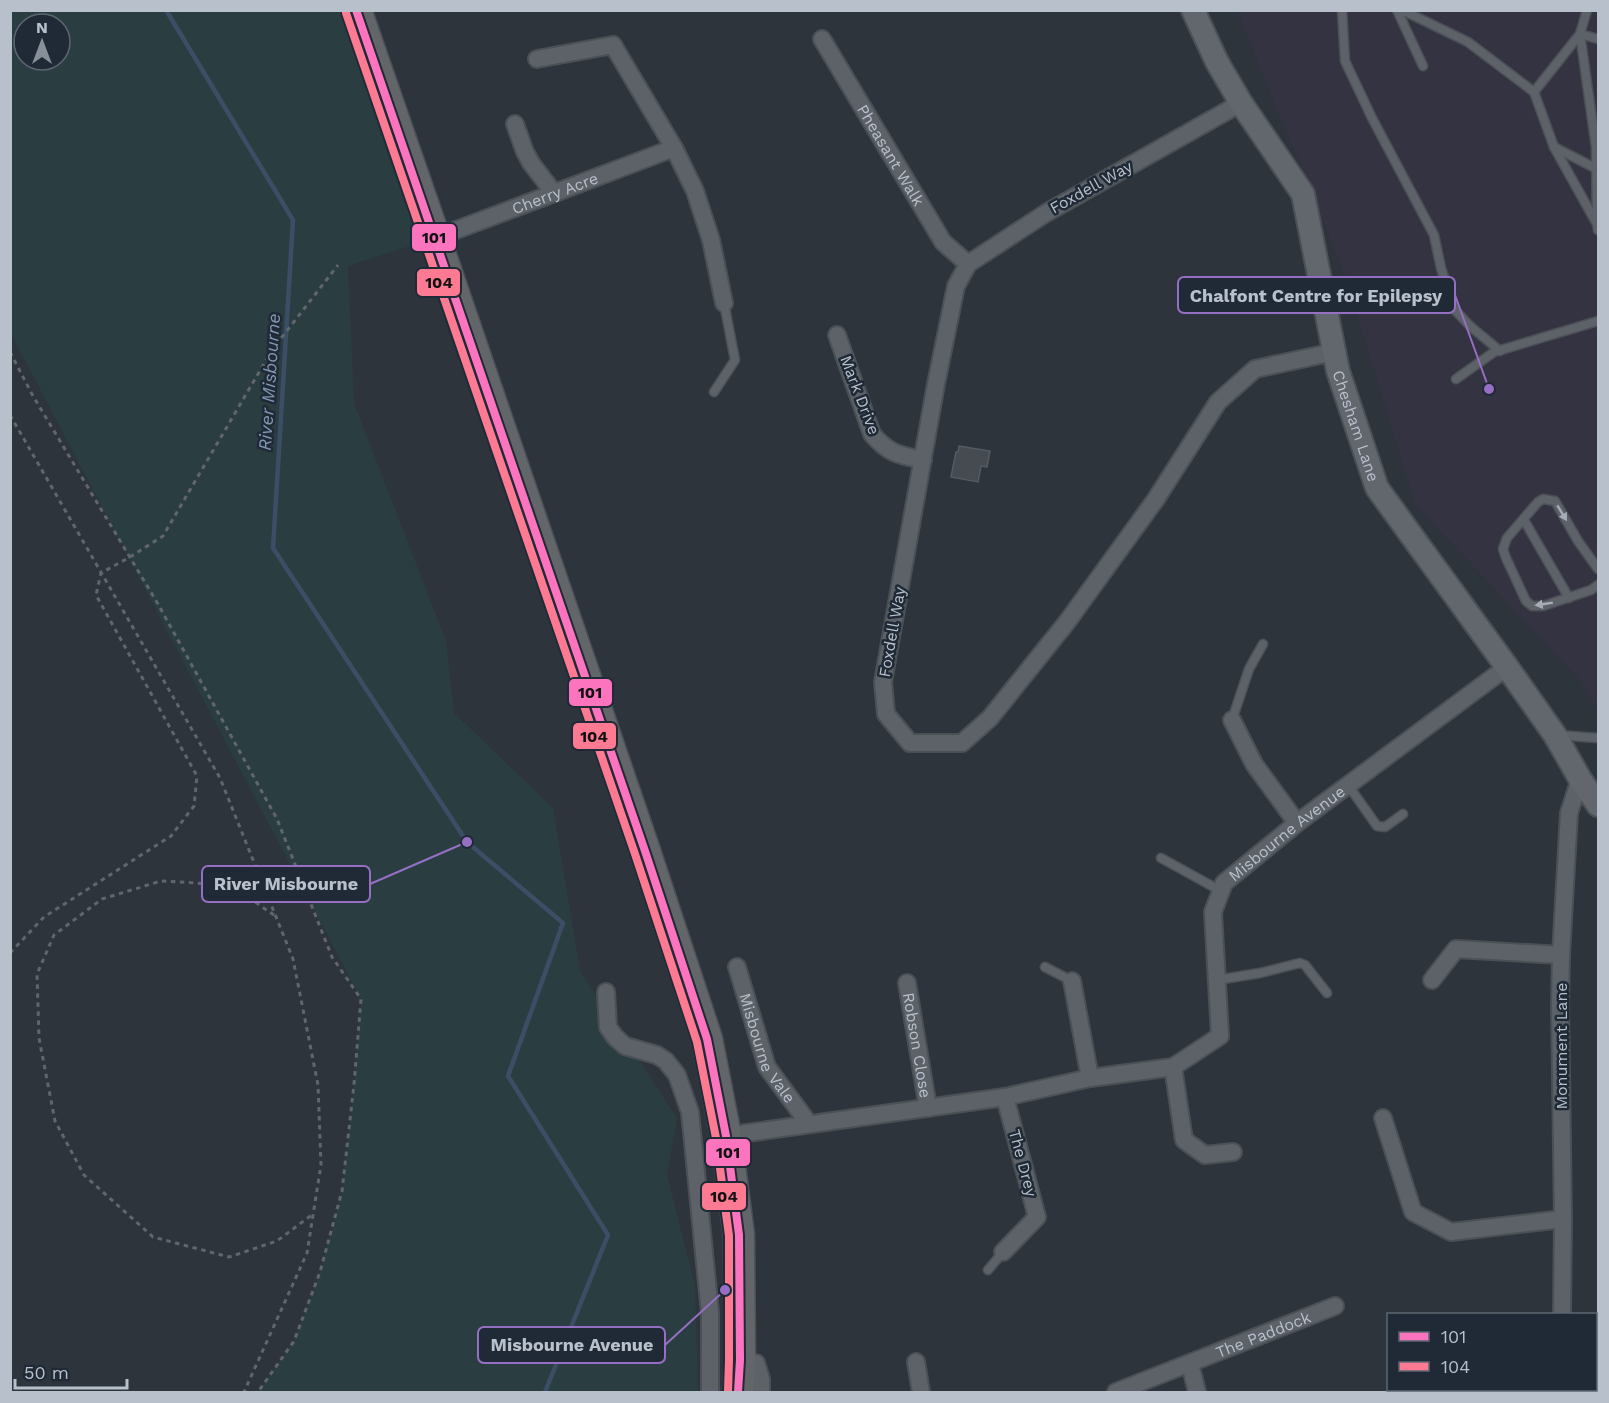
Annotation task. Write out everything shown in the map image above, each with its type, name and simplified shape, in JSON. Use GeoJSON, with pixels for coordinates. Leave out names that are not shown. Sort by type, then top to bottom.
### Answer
{"type":"FeatureCollection","features":[{"type":"Feature","properties":{"kind":"highway"},"geometry":{"type":"LineString","coordinates":[[356,10],[707,1039],[726,1136],[739,1235],[738,1392]]}},
{"type":"Feature","properties":{"kind":"street","name":"Chesham Lane"},"geometry":{"type":"LineString","coordinates":[[1194,11],[1217,62],[1241,103],[1303,194],[1338,371],[1377,488],[1555,735],[1580,779],[1599,805]]}},
{"type":"Feature","properties":{"kind":"street","name":"Pheasant Walk"},"geometry":{"type":"LineString","coordinates":[[822,39],[943,242],[968,264]]}},
{"type":"Feature","properties":{"kind":"street"},"geometry":{"type":"LineString","coordinates":[[537,59],[613,45],[674,148],[695,191],[711,240],[724,303]]}},
{"type":"Feature","properties":{"kind":"street","name":"Foxdell Way"},"geometry":{"type":"LineString","coordinates":[[1241,103],[1046,213],[968,264],[956,286],[882,682],[886,714],[910,743],[962,743],[990,718],[1067,622],[1156,499],[1218,402],[1255,369],[1334,352]]}},
{"type":"Feature","properties":{"kind":"street"},"geometry":{"type":"LineString","coordinates":[[515,124],[531,164],[554,193]]}},
{"type":"Feature","properties":{"kind":"street","name":"Cherry Acre"},"geometry":{"type":"LineString","coordinates":[[435,238],[674,148]]}},
{"type":"Feature","properties":{"kind":"street","name":"Mark Drive"},"geometry":{"type":"LineString","coordinates":[[837,335],[872,434],[880,444],[897,455],[923,460]]}},
{"type":"Feature","properties":{"kind":"street","name":"Misbourne Avenue"},"geometry":{"type":"LineString","coordinates":[[726,1136],[1005,1097],[1090,1078],[1173,1067],[1220,1036],[1213,912],[1224,883],[1297,823],[1507,667]]}},
{"type":"Feature","properties":{"kind":"street"},"geometry":{"type":"LineString","coordinates":[[1232,720],[1254,765],[1297,823]]}},
{"type":"Feature","properties":{"kind":"street","name":"Monument Lane"},"geometry":{"type":"LineString","coordinates":[[1562,1313],[1561,955],[1569,813],[1580,779]]}},
{"type":"Feature","properties":{"kind":"street"},"geometry":{"type":"LineString","coordinates":[[1432,980],[1456,949],[1561,955]]}},
{"type":"Feature","properties":{"kind":"street","name":"Misbourne Vale"},"geometry":{"type":"LineString","coordinates":[[737,967],[766,1067],[810,1124]]}},
{"type":"Feature","properties":{"kind":"street"},"geometry":{"type":"LineString","coordinates":[[1072,981],[1090,1078]]}},
{"type":"Feature","properties":{"kind":"street","name":"Robson Close"},"geometry":{"type":"LineString","coordinates":[[907,983],[928,1108]]}},
{"type":"Feature","properties":{"kind":"street"},"geometry":{"type":"LineString","coordinates":[[606,992],[608,1027],[625,1046],[657,1054],[666,1061],[677,1075],[690,1112],[710,1313],[710,1392]]}},
{"type":"Feature","properties":{"kind":"street"},"geometry":{"type":"LineString","coordinates":[[1173,1067],[1184,1140],[1205,1155],[1233,1152]]}},
{"type":"Feature","properties":{"kind":"street","name":"The Drey"},"geometry":{"type":"LineString","coordinates":[[1003,1252],[1037,1217],[1005,1097]]}},
{"type":"Feature","properties":{"kind":"street"},"geometry":{"type":"LineString","coordinates":[[1383,1118],[1413,1212],[1451,1232],[1563,1219]]}},
{"type":"Feature","properties":{"kind":"street","name":"The Paddock"},"geometry":{"type":"LineString","coordinates":[[1116,1392],[1335,1306]]}},
{"type":"Feature","properties":{"kind":"street"},"geometry":{"type":"LineString","coordinates":[[740,1360],[756,1363],[761,1378],[761,1392]]}},
{"type":"Feature","properties":{"kind":"street"},"geometry":{"type":"LineString","coordinates":[[916,1362],[921,1392]]}},
{"type":"Feature","properties":{"kind":"street"},"geometry":{"type":"LineString","coordinates":[[1190,1364],[1197,1392]]}},
{"type":"Feature","properties":{"kind":"lane"},"geometry":{"type":"LineString","coordinates":[[1342,10],[1345,61],[1372,118],[1434,235],[1441,268],[1454,309],[1500,351]]}},
{"type":"Feature","properties":{"kind":"lane"},"geometry":{"type":"LineString","coordinates":[[1397,10],[1424,66]]}},
{"type":"Feature","properties":{"kind":"lane"},"geometry":{"type":"LineString","coordinates":[[1402,10],[1468,42],[1534,92],[1554,147],[1598,227]]}},
{"type":"Feature","properties":{"kind":"lane"},"geometry":{"type":"LineString","coordinates":[[1534,92],[1580,34],[1587,10]]}},
{"type":"Feature","properties":{"kind":"lane"},"geometry":{"type":"LineString","coordinates":[[1580,34],[1599,39]]}},
{"type":"Feature","properties":{"kind":"lane"},"geometry":{"type":"LineString","coordinates":[[1580,34],[1598,168],[1598,227]]}},
{"type":"Feature","properties":{"kind":"lane"},"geometry":{"type":"LineString","coordinates":[[1554,147],[1598,168]]}},
{"type":"Feature","properties":{"kind":"lane"},"geometry":{"type":"LineString","coordinates":[[714,392],[735,360],[724,303]]}},
{"type":"Feature","properties":{"kind":"lane"},"geometry":{"type":"LineString","coordinates":[[1456,379],[1494,352],[1599,321]]}},
{"type":"Feature","properties":{"kind":"lane"},"geometry":{"type":"LineString","coordinates":[[1598,566],[1578,541],[1555,501],[1543,499],[1538,502],[1507,538],[1503,549],[1526,601],[1532,606],[1543,606],[1591,590],[1599,585]]}},
{"type":"Feature","properties":{"kind":"lane"},"geometry":{"type":"LineString","coordinates":[[1524,520],[1569,597]]}},
{"type":"Feature","properties":{"kind":"lane"},"geometry":{"type":"LineString","coordinates":[[1232,720],[1250,669],[1263,644]]}},
{"type":"Feature","properties":{"kind":"lane"},"geometry":{"type":"LineString","coordinates":[[1555,735],[1599,738]]}},
{"type":"Feature","properties":{"kind":"lane"},"geometry":{"type":"LineString","coordinates":[[1348,785],[1377,826],[1385,827],[1403,814]]}},
{"type":"Feature","properties":{"kind":"lane"},"geometry":{"type":"LineString","coordinates":[[1161,858],[1221,891]]}},
{"type":"Feature","properties":{"kind":"lane"},"geometry":{"type":"LineString","coordinates":[[1217,980],[1300,963],[1305,964],[1327,993]]}},
{"type":"Feature","properties":{"kind":"lane"},"geometry":{"type":"LineString","coordinates":[[1045,967],[1072,981]]}},
{"type":"Feature","properties":{"kind":"lane"},"geometry":{"type":"LineString","coordinates":[[988,1270],[1003,1252]]}},
{"type":"Feature","properties":{"kind":"path"},"geometry":{"type":"LineString","coordinates":[[10,953],[44,917],[171,836],[194,806],[197,776],[96,595],[101,573],[163,536],[272,350],[338,265]]}},
{"type":"Feature","properties":{"kind":"path"},"geometry":{"type":"LineString","coordinates":[[10,352],[33,396],[158,603],[277,819],[332,957],[361,999],[342,1191],[320,1272],[294,1341],[258,1392]]}},
{"type":"Feature","properties":{"kind":"path"},"geometry":{"type":"LineString","coordinates":[[10,415],[220,778],[293,959],[318,1085],[321,1165],[307,1253],[244,1392]]}},
{"type":"Feature","properties":{"kind":"path"},"geometry":{"type":"LineString","coordinates":[[276,916],[230,885],[161,881],[102,899],[54,936],[37,974],[39,1038],[55,1120],[84,1175],[153,1237],[229,1257],[276,1241],[313,1214]]}},
{"type":"Feature","properties":{"kind":"shaded area"},"geometry":{"type":"Polygon","coordinates":[[[1237,11],[1598,11],[1598,713],[1579,679],[1415,504],[1345,275],[1237,11]]]}},
{"type":"Feature","properties":{"kind":"green space"},"geometry":{"type":"Polygon","coordinates":[[[10,11],[360,11],[435,238],[348,266],[354,403],[446,641],[454,713],[553,808],[580,971],[677,1118],[667,1175],[695,1286],[698,1392],[258,1392],[294,1341],[320,1272],[342,1191],[361,999],[11,334],[10,11]]]}},
{"type":"Feature","properties":{"kind":"building"},"geometry":{"type":"Polygon","coordinates":[[[959,446],[990,451],[987,467],[981,466],[978,482],[951,477],[959,446]]]}},
{"type":"Feature","properties":{"kind":"waterway","name":"River Misbourne"},"geometry":{"type":"LineString","coordinates":[[166,10],[293,220],[273,548],[467,842],[563,923],[508,1076],[608,1235],[545,1392]]}},
{"type":"Feature","properties":{"kind":"transit line","name":"101"},"geometry":{"type":"LineString","coordinates":[[356,10],[645,851],[707,1039],[726,1136],[739,1235],[738,1392]]}},
{"type":"Feature","properties":{"kind":"transit line","name":"104"},"geometry":{"type":"LineString","coordinates":[[346,13],[635,854],[697,1042],[716,1138],[729,1236],[728,1391]]}},
{"type":"Feature","properties":{"kind":"place","name":"Chalfont Centre for Epilepsy"},"geometry":{"type":"Point","coordinates":[1489,389]}},
{"type":"Feature","properties":{"kind":"place","name":"River Misbourne"},"geometry":{"type":"Point","coordinates":[467,842]}},
{"type":"Feature","properties":{"kind":"place","name":"Misbourne Avenue"},"geometry":{"type":"Point","coordinates":[725,1290]}}]}
